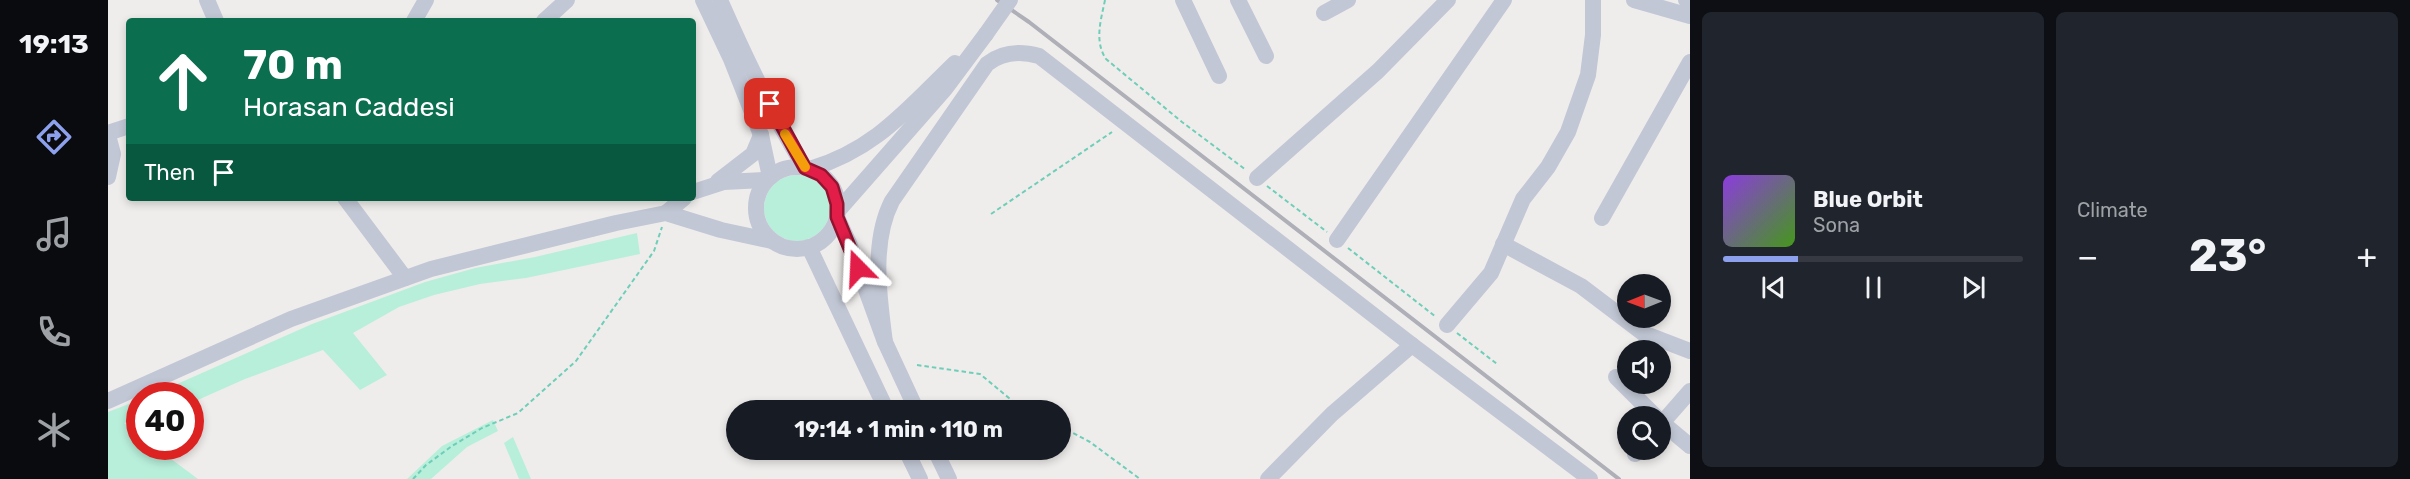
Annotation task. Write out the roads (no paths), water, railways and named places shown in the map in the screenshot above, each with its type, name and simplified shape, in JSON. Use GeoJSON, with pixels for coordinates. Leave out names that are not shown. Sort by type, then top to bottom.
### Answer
{"type":"FeatureCollection","features":[{"type":"Feature","properties":{"kind":"street"},"geometry":{"type":"LineString","coordinates":[[207,0],[215,18]]}},
{"type":"Feature","properties":{"kind":"street"},"geometry":{"type":"LineString","coordinates":[[416,18],[426,0]]}},
{"type":"Feature","properties":{"kind":"street"},"geometry":{"type":"LineString","coordinates":[[546,18],[567,0]]}},
{"type":"Feature","properties":{"kind":"street"},"geometry":{"type":"LineString","coordinates":[[703,0],[761,135],[768,178],[758,195],[756,212],[761,228],[772,241]]}},
{"type":"Feature","properties":{"kind":"street"},"geometry":{"type":"LineString","coordinates":[[720,0],[747,61],[788,140],[807,168],[821,175],[832,187],[837,204],[837,214],[885,342],[912,400]]}},
{"type":"Feature","properties":{"kind":"street"},"geometry":{"type":"LineString","coordinates":[[108,401],[291,319],[405,278],[431,269],[616,223],[666,213],[721,230],[772,241],[788,248],[809,247],[827,236],[837,214],[959,73],[1010,0]]}},
{"type":"Feature","properties":{"kind":"street"},"geometry":{"type":"LineString","coordinates":[[1183,0],[1219,76]]}},
{"type":"Feature","properties":{"kind":"street"},"geometry":{"type":"LineString","coordinates":[[1238,0],[1266,56]]}},
{"type":"Feature","properties":{"kind":"street"},"geometry":{"type":"LineString","coordinates":[[1324,13],[1348,0]]}},
{"type":"Feature","properties":{"kind":"street"},"geometry":{"type":"LineString","coordinates":[[1257,178],[1378,71],[1448,0]]}},
{"type":"Feature","properties":{"kind":"street"},"geometry":{"type":"LineString","coordinates":[[1337,240],[1504,0]]}},
{"type":"Feature","properties":{"kind":"street"},"geometry":{"type":"LineString","coordinates":[[1447,325],[1491,273],[1523,199],[1559,150],[1576,114],[1591,55],[1593,0]]}},
{"type":"Feature","properties":{"kind":"street"},"geometry":{"type":"LineString","coordinates":[[1634,0],[1690,16]]}},
{"type":"Feature","properties":{"kind":"street"},"geometry":{"type":"LineString","coordinates":[[696,191],[712,185],[768,178],[788,168],[807,168],[853,152],[880,135],[986,34]]}},
{"type":"Feature","properties":{"kind":"street"},"geometry":{"type":"LineString","coordinates":[[885,342],[879,281],[885,213],[987,64],[997,57],[1011,53],[1039,56],[1412,345],[1590,479]]}},
{"type":"Feature","properties":{"kind":"street"},"geometry":{"type":"LineString","coordinates":[[1602,218],[1690,62]]}},
{"type":"Feature","properties":{"kind":"street"},"geometry":{"type":"LineString","coordinates":[[108,177],[113,162],[108,134],[126,127]]}},
{"type":"Feature","properties":{"kind":"street"},"geometry":{"type":"LineString","coordinates":[[712,185],[753,154],[761,135]]}},
{"type":"Feature","properties":{"kind":"street"},"geometry":{"type":"LineString","coordinates":[[347,201],[405,278]]}},
{"type":"Feature","properties":{"kind":"street"},"geometry":{"type":"LineString","coordinates":[[666,213],[680,201]]}},
{"type":"Feature","properties":{"kind":"street"},"geometry":{"type":"LineString","coordinates":[[1503,244],[1581,286],[1643,333],[1690,351]]}},
{"type":"Feature","properties":{"kind":"street"},"geometry":{"type":"LineString","coordinates":[[809,247],[882,400]]}},
{"type":"Feature","properties":{"kind":"street"},"geometry":{"type":"LineString","coordinates":[[1268,479],[1332,414],[1412,345]]}},
{"type":"Feature","properties":{"kind":"street"},"geometry":{"type":"LineString","coordinates":[[1616,377],[1643,406]]}},
{"type":"Feature","properties":{"kind":"street"},"geometry":{"type":"LineString","coordinates":[[1671,415],[1690,391]]}},
{"type":"Feature","properties":{"kind":"street"},"geometry":{"type":"LineString","coordinates":[[1671,432],[1690,446]]}},
{"type":"Feature","properties":{"kind":"street"},"geometry":{"type":"LineString","coordinates":[[911,460],[920,479]]}},
{"type":"Feature","properties":{"kind":"street"},"geometry":{"type":"LineString","coordinates":[[940,460],[949,479]]}},
{"type":"Feature","properties":{"kind":"railway"},"geometry":{"type":"LineString","coordinates":[[997,0],[1029,22],[1619,479]]}}]}
